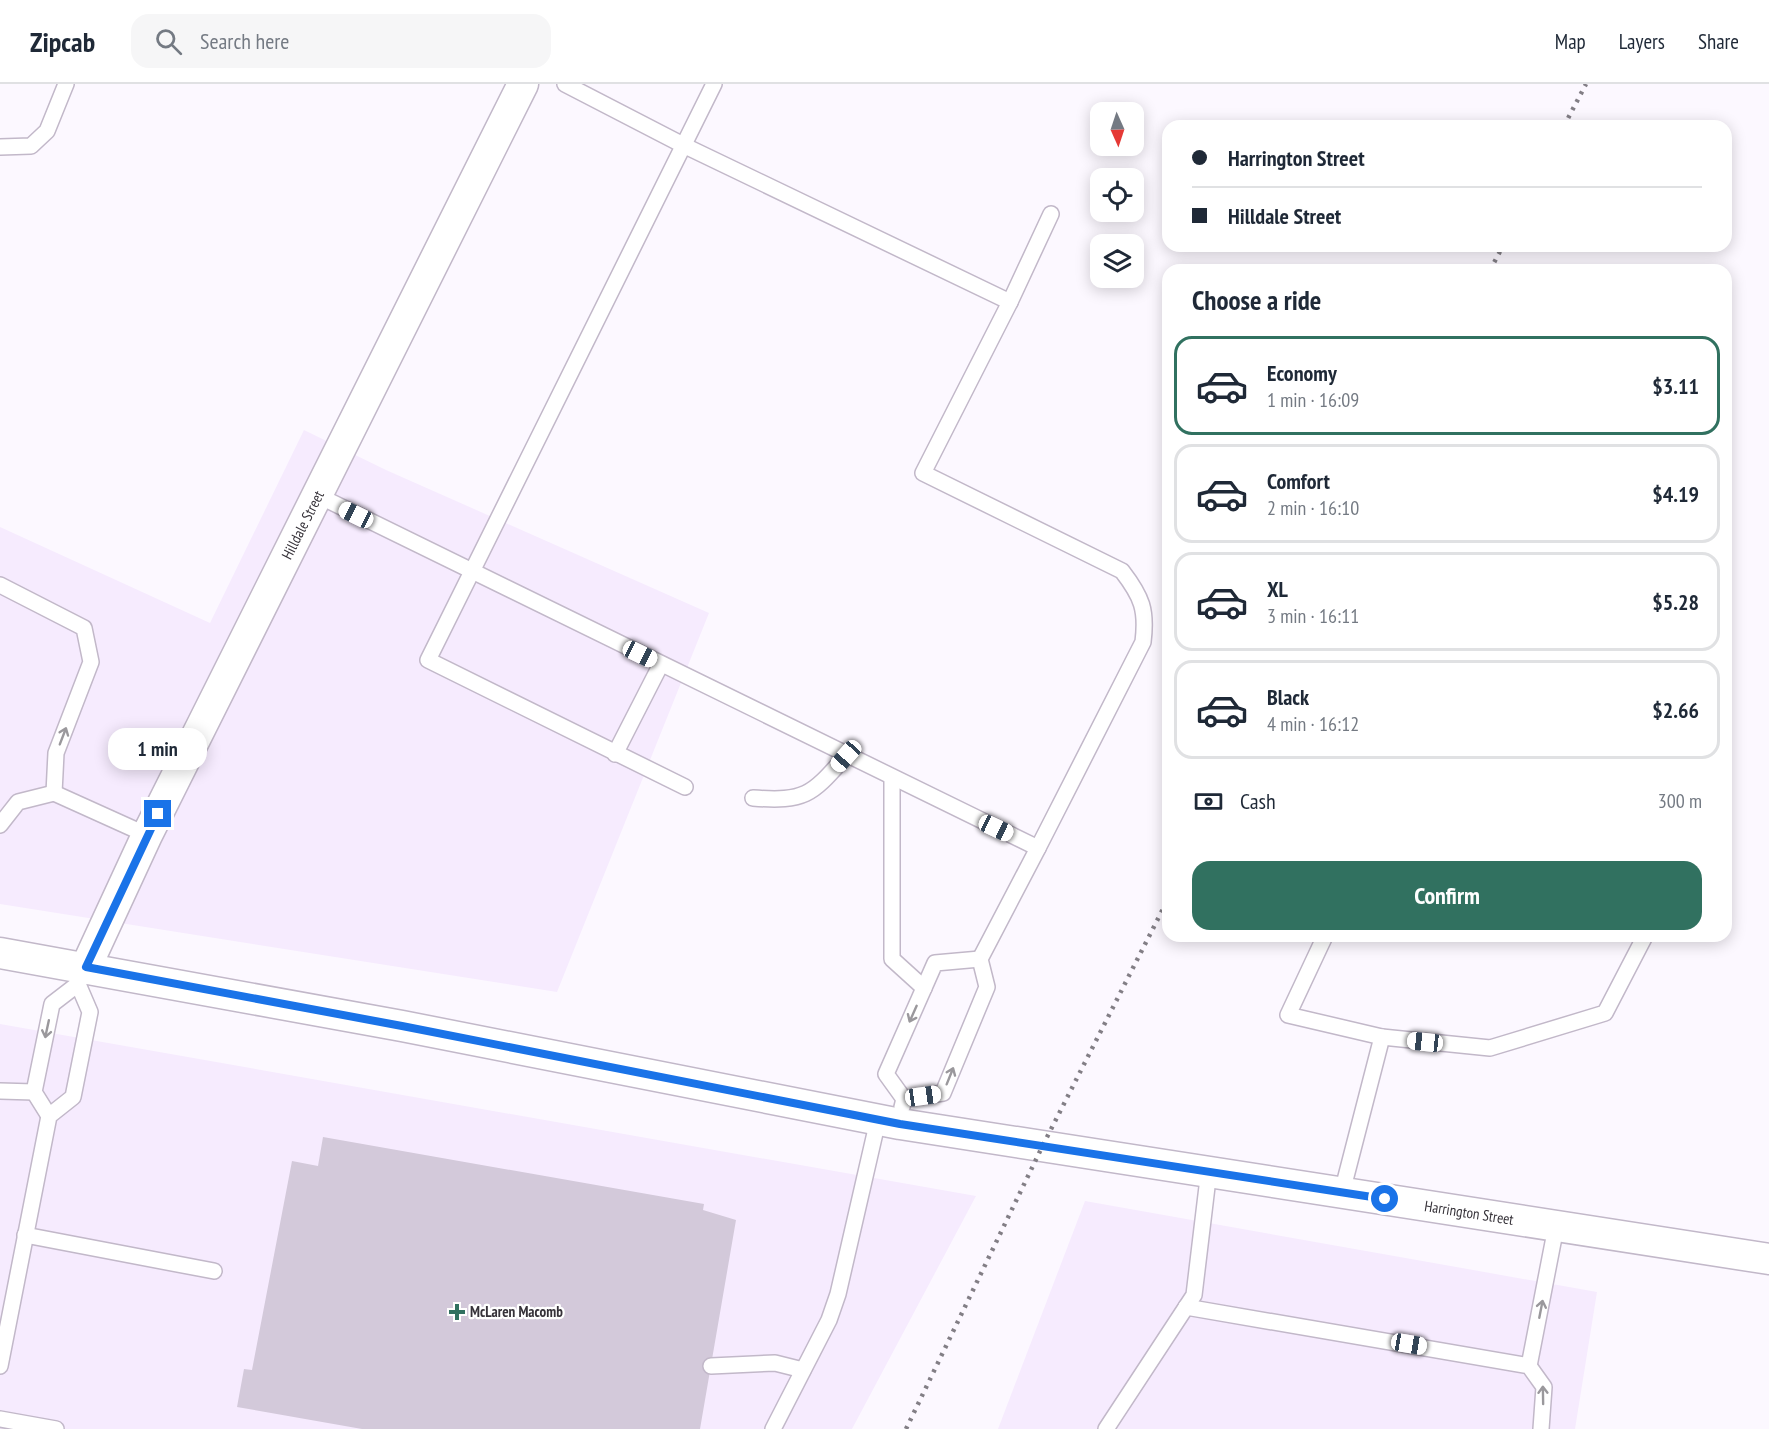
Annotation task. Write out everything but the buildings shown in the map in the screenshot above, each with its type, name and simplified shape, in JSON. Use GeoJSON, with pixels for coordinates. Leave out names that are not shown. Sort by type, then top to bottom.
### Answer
{"type":"FeatureCollection","features":[{"type":"Feature","properties":{"kind":"street","name":"Hilldale Street"},"geometry":{"type":"LineString","coordinates":[[82,976],[147,835],[523,84]]}},
{"type":"Feature","properties":{"kind":"street","name":"Harrington Street"},"geometry":{"type":"LineString","coordinates":[[0,953],[82,976],[402,1026],[1209,1170],[1556,1227],[1769,1259]]}},
{"type":"Feature","properties":{"kind":"lane"},"geometry":{"type":"LineString","coordinates":[[0,147],[31,146],[47,131],[66,84]]}},
{"type":"Feature","properties":{"kind":"lane"},"geometry":{"type":"LineString","coordinates":[[565,84],[683,145],[1010,302]]}},
{"type":"Feature","properties":{"kind":"lane"},"geometry":{"type":"LineString","coordinates":[[685,787],[428,660],[714,84]]}},
{"type":"Feature","properties":{"kind":"lane"},"geometry":{"type":"LineString","coordinates":[[894,1114],[943,1093],[987,987],[980,959],[1143,642],[1146,620],[1139,594],[1122,571],[923,473],[1010,302],[1051,214]]}},
{"type":"Feature","properties":{"kind":"lane"},"geometry":{"type":"LineString","coordinates":[[317,495],[1038,848]]}},
{"type":"Feature","properties":{"kind":"lane"},"geometry":{"type":"LineString","coordinates":[[0,585],[84,628],[92,662],[56,753],[54,793]]}},
{"type":"Feature","properties":{"kind":"lane"},"geometry":{"type":"LineString","coordinates":[[615,754],[661,664]]}},
{"type":"Feature","properties":{"kind":"lane"},"geometry":{"type":"LineString","coordinates":[[753,798],[783,800],[815,791],[846,756]]}},
{"type":"Feature","properties":{"kind":"lane"},"geometry":{"type":"LineString","coordinates":[[892,778],[892,959],[924,988]]}},
{"type":"Feature","properties":{"kind":"lane"},"geometry":{"type":"LineString","coordinates":[[0,825],[18,802],[54,793],[147,835]]}},
{"type":"Feature","properties":{"kind":"lane"},"geometry":{"type":"LineString","coordinates":[[1322,942],[1288,1015],[1382,1037],[1490,1048],[1605,1013],[1642,942]]}},
{"type":"Feature","properties":{"kind":"lane"},"geometry":{"type":"LineString","coordinates":[[773,1429],[829,1320],[838,1294],[894,1114],[886,1074],[935,963],[980,959]]}},
{"type":"Feature","properties":{"kind":"lane"},"geometry":{"type":"LineString","coordinates":[[49,1116],[34,1092],[52,1004],[82,976]]}},
{"type":"Feature","properties":{"kind":"lane"},"geometry":{"type":"LineString","coordinates":[[0,1366],[5,1307],[26,1235],[49,1116],[73,1097],[90,1012],[82,976]]}},
{"type":"Feature","properties":{"kind":"lane"},"geometry":{"type":"LineString","coordinates":[[1342,1192],[1382,1037]]}},
{"type":"Feature","properties":{"kind":"lane"},"geometry":{"type":"LineString","coordinates":[[0,1091],[34,1092]]}},
{"type":"Feature","properties":{"kind":"lane"},"geometry":{"type":"LineString","coordinates":[[1106,1429],[1194,1295],[1209,1170]]}},
{"type":"Feature","properties":{"kind":"lane"},"geometry":{"type":"LineString","coordinates":[[1529,1366],[1556,1227]]}},
{"type":"Feature","properties":{"kind":"lane"},"geometry":{"type":"LineString","coordinates":[[26,1235],[214,1270]]}},
{"type":"Feature","properties":{"kind":"lane"},"geometry":{"type":"LineString","coordinates":[[1186,1307],[1529,1366],[1544,1387],[1541,1429]]}},
{"type":"Feature","properties":{"kind":"lane"},"geometry":{"type":"LineString","coordinates":[[711,1366],[775,1364],[803,1370]]}},
{"type":"Feature","properties":{"kind":"lane"},"geometry":{"type":"LineString","coordinates":[[0,1419],[57,1429]]}},
{"type":"Feature","properties":{"kind":"shaded area"},"geometry":{"type":"Polygon","coordinates":[[[304,430],[386,470],[709,613],[557,992],[0,904],[0,527],[210,623],[304,430]]]}},
{"type":"Feature","properties":{"kind":"shaded area","name":"McLaren Macomb"},"geometry":{"type":"Polygon","coordinates":[[[0,1024],[976,1196],[852,1429],[0,1429],[0,1024]]]}},
{"type":"Feature","properties":{"kind":"shaded area"},"geometry":{"type":"Polygon","coordinates":[[[1085,1201],[1597,1292],[1575,1429],[998,1429],[1085,1201]]]}},
{"type":"Feature","properties":{"kind":"railway"},"geometry":{"type":"LineString","coordinates":[[1567,120],[1586,84]]}},
{"type":"Feature","properties":{"kind":"railway"},"geometry":{"type":"LineString","coordinates":[[1493,264],[1500,252]]}},
{"type":"Feature","properties":{"kind":"railway"},"geometry":{"type":"LineString","coordinates":[[906,1429],[1043,1145],[1162,911]]}},
{"type":"Feature","properties":{"kind":"place","name":"McLaren Macomb"},"geometry":{"type":"Point","coordinates":[457,1312]}},
{"type":"Feature","properties":{"kind":"route"},"geometry":{"type":"LineString","coordinates":[[158,814],[86,967],[402,1026],[900,1124],[1067,1148],[1385,1199]]}}]}
